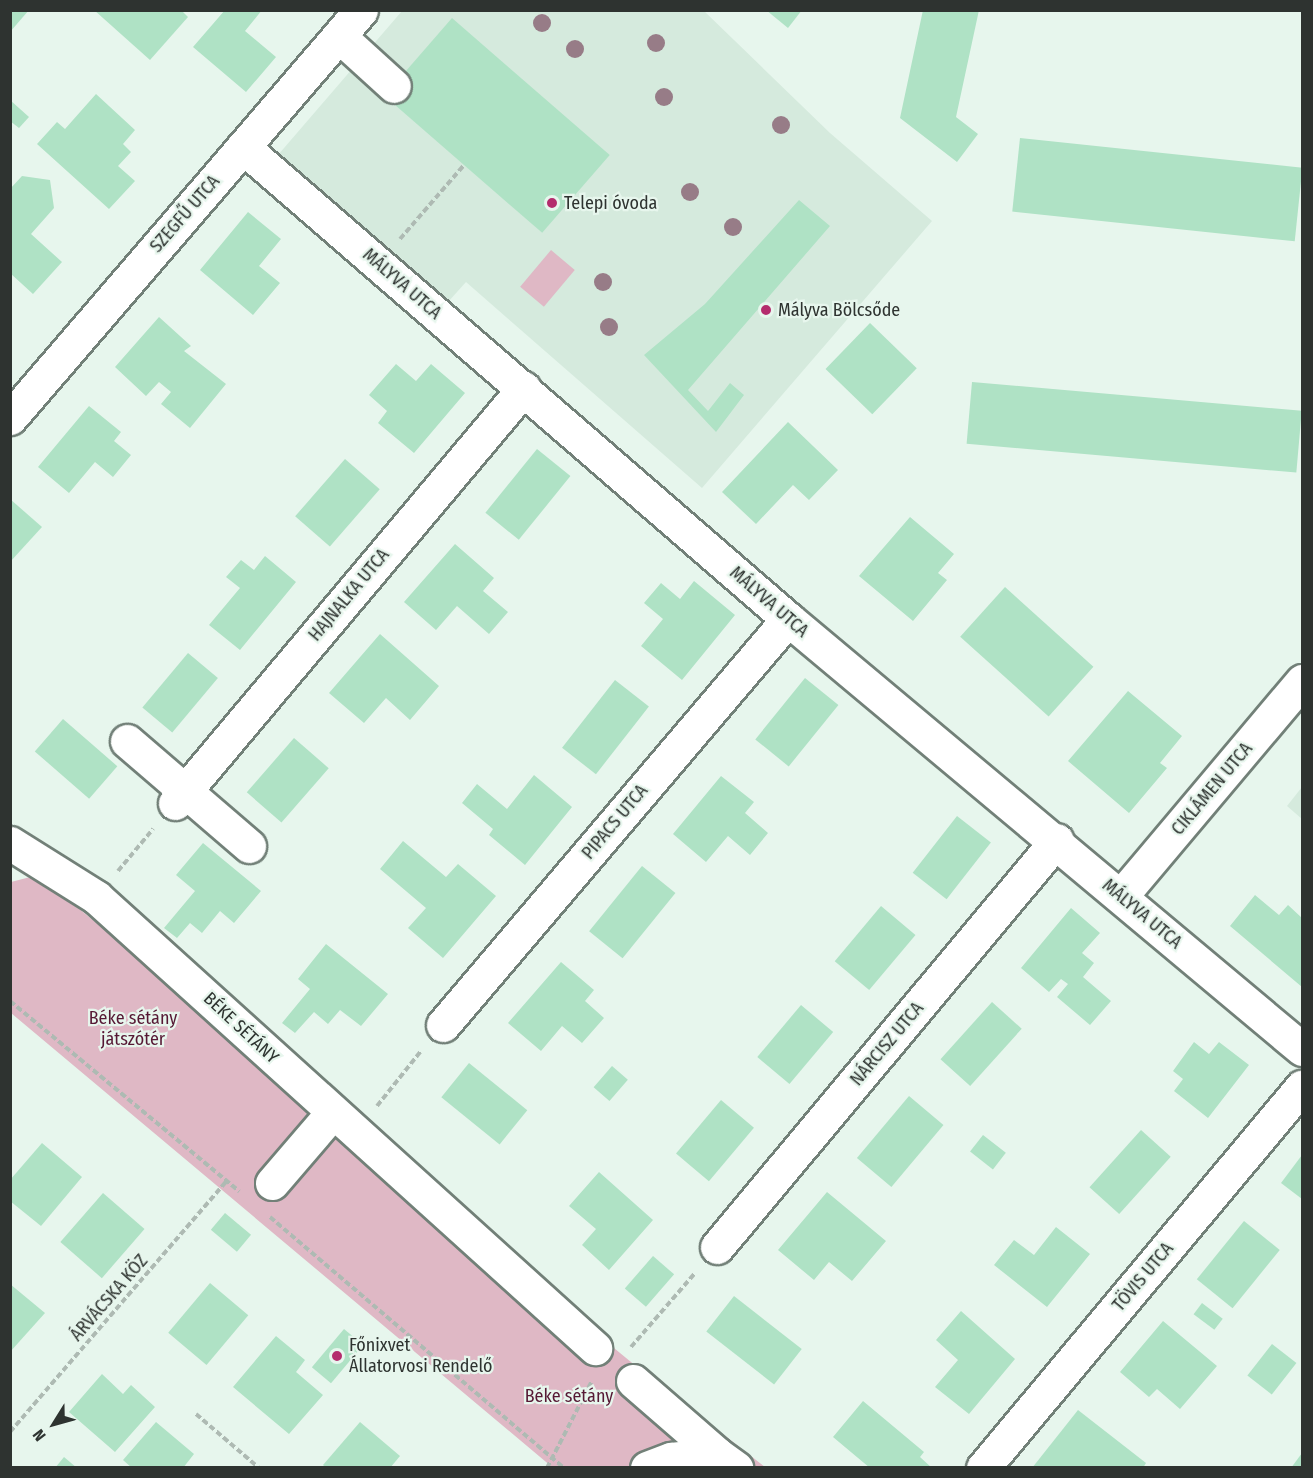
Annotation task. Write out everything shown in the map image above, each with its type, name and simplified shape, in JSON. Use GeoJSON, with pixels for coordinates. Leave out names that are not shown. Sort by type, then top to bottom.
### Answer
{"type":"FeatureCollection","features":[{"type":"Feature","properties":{"kind":"street","name":"SZEGFŰ UTCA"},"geometry":{"type":"LineString","coordinates":[[10,418],[361,10]]}},
{"type":"Feature","properties":{"kind":"street"},"geometry":{"type":"LineString","coordinates":[[339,36],[394,86]]}},
{"type":"Feature","properties":{"kind":"street","name":"MÁLYVA UTCA"},"geometry":{"type":"LineString","coordinates":[[243,147],[788,619],[1057,840],[1302,1049]]}},
{"type":"Feature","properties":{"kind":"street","name":"HAJNALKA UTCA"},"geometry":{"type":"LineString","coordinates":[[180,797],[524,388]]}},
{"type":"Feature","properties":{"kind":"street","name":"PIPACS UTCA"},"geometry":{"type":"LineString","coordinates":[[443,1024],[788,619]]}},
{"type":"Feature","properties":{"kind":"street","name":"CIKLÁMEN UTCA"},"geometry":{"type":"LineString","coordinates":[[1121,896],[1302,681]]}},
{"type":"Feature","properties":{"kind":"street"},"geometry":{"type":"LineString","coordinates":[[127,741],[180,797],[249,846]]}},
{"type":"Feature","properties":{"kind":"street","name":"NÁRCISZ UTCA"},"geometry":{"type":"LineString","coordinates":[[717,1247],[1057,840]]}},
{"type":"Feature","properties":{"kind":"street","name":"BÉKE SÉTÁNY"},"geometry":{"type":"LineString","coordinates":[[10,843],[96,897],[343,1124],[594,1363]]}},
{"type":"Feature","properties":{"kind":"street","name":"TÖVIS UTCA"},"geometry":{"type":"LineString","coordinates":[[983,1467],[1302,1087]]}},
{"type":"Feature","properties":{"kind":"street"},"geometry":{"type":"LineString","coordinates":[[270,1199],[343,1124]]}},
{"type":"Feature","properties":{"kind":"street"},"geometry":{"type":"LineString","coordinates":[[630,1366],[726,1461]]}},
{"type":"Feature","properties":{"kind":"street"},"geometry":{"type":"LineString","coordinates":[[647,1467],[672,1458],[726,1461]]}},
{"type":"Feature","properties":{"kind":"path"},"geometry":{"type":"LineString","coordinates":[[397,243],[464,165]]}},
{"type":"Feature","properties":{"kind":"path"},"geometry":{"type":"LineString","coordinates":[[96,897],[180,797]]}},
{"type":"Feature","properties":{"kind":"path"},"geometry":{"type":"LineString","coordinates":[[10,1001],[242,1193]]}},
{"type":"Feature","properties":{"kind":"path"},"geometry":{"type":"LineString","coordinates":[[343,1124],[443,1024]]}},
{"type":"Feature","properties":{"kind":"path","name":"ÁRVÁCSKA KÖZ"},"geometry":{"type":"LineString","coordinates":[[10,1432],[228,1181]]}},
{"type":"Feature","properties":{"kind":"path"},"geometry":{"type":"LineString","coordinates":[[270,1199],[564,1467]]}},
{"type":"Feature","properties":{"kind":"path"},"geometry":{"type":"LineString","coordinates":[[630,1366],[717,1247]]}},
{"type":"Feature","properties":{"kind":"path"},"geometry":{"type":"LineString","coordinates":[[547,1467],[554,1459],[594,1363]]}},
{"type":"Feature","properties":{"kind":"path"},"geometry":{"type":"LineString","coordinates":[[196,1414],[259,1467]]}},
{"type":"Feature","properties":{"kind":"shaded area","name":"Telepi óvoda"},"geometry":{"type":"Polygon","coordinates":[[[402,11],[704,11],[830,133],[932,221],[702,488],[466,282],[448,302],[278,155],[402,11]]]}},
{"type":"Feature","properties":{"kind":"shaded area"},"geometry":{"type":"Polygon","coordinates":[[[1302,787],[1302,819],[1287,806],[1302,787]]]}},
{"type":"Feature","properties":{"kind":"green space"},"geometry":{"type":"Polygon","coordinates":[[[551,250],[575,270],[544,307],[520,287],[551,250]]]}},
{"type":"Feature","properties":{"kind":"green space","name":"Béke sétány"},"geometry":{"type":"Polygon","coordinates":[[[38,875],[631,1362],[765,1467],[552,1467],[11,1013],[11,882],[38,875]]]}},
{"type":"Feature","properties":{"kind":"building"},"geometry":{"type":"Polygon","coordinates":[[[10,10],[29,10],[10,32],[10,10]]]}},
{"type":"Feature","properties":{"kind":"building"},"geometry":{"type":"Polygon","coordinates":[[[94,10],[181,10],[188,17],[150,60],[94,10]]]}},
{"type":"Feature","properties":{"kind":"building"},"geometry":{"type":"Polygon","coordinates":[[[225,10],[262,10],[245,31],[276,57],[246,92],[193,47],[225,10]]]}},
{"type":"Feature","properties":{"kind":"building"},"geometry":{"type":"Polygon","coordinates":[[[766,10],[802,10],[788,28],[766,10]]]}},
{"type":"Feature","properties":{"kind":"building"},"geometry":{"type":"Polygon","coordinates":[[[923,10],[979,10],[956,117],[978,134],[957,162],[900,118],[923,10]]]}},
{"type":"Feature","properties":{"kind":"building"},"geometry":{"type":"Polygon","coordinates":[[[452,18],[610,155],[542,233],[384,96],[452,18]]]}},
{"type":"Feature","properties":{"kind":"building"},"geometry":{"type":"Polygon","coordinates":[[[96,94],[135,130],[123,144],[131,152],[118,166],[135,181],[109,209],[37,144],[57,122],[65,129],[96,94]]]}},
{"type":"Feature","properties":{"kind":"building"},"geometry":{"type":"Polygon","coordinates":[[[10,100],[29,117],[19,128],[10,121],[10,100]]]}},
{"type":"Feature","properties":{"kind":"building"},"geometry":{"type":"Polygon","coordinates":[[[1020,138],[1302,168],[1295,241],[1012,212],[1020,138]]]}},
{"type":"Feature","properties":{"kind":"building"},"geometry":{"type":"Polygon","coordinates":[[[22,176],[50,180],[54,208],[31,234],[62,262],[33,294],[10,273],[10,189],[22,176]]]}},
{"type":"Feature","properties":{"kind":"building"},"geometry":{"type":"Polygon","coordinates":[[[799,200],[830,226],[688,390],[708,411],[730,383],[744,395],[716,432],[644,355],[705,304],[799,200]]]}},
{"type":"Feature","properties":{"kind":"building"},"geometry":{"type":"Polygon","coordinates":[[[248,212],[281,239],[259,266],[280,283],[253,315],[200,270],[248,212]]]}},
{"type":"Feature","properties":{"kind":"building"},"geometry":{"type":"Polygon","coordinates":[[[159,317],[191,346],[184,351],[226,384],[190,428],[161,404],[171,392],[159,382],[146,396],[115,367],[159,317]]]}},
{"type":"Feature","properties":{"kind":"building"},"geometry":{"type":"Polygon","coordinates":[[[870,323],[917,368],[872,414],[826,369],[870,323]]]}},
{"type":"Feature","properties":{"kind":"building"},"geometry":{"type":"Polygon","coordinates":[[[396,364],[416,381],[431,364],[465,393],[414,453],[378,423],[387,411],[369,395],[396,364]]]}},
{"type":"Feature","properties":{"kind":"building"},"geometry":{"type":"Polygon","coordinates":[[[972,382],[1302,411],[1296,473],[967,444],[972,382]]]}},
{"type":"Feature","properties":{"kind":"building"},"geometry":{"type":"Polygon","coordinates":[[[89,406],[121,432],[114,441],[131,455],[113,477],[95,462],[69,493],[38,467],[89,406]]]}},
{"type":"Feature","properties":{"kind":"building"},"geometry":{"type":"Polygon","coordinates":[[[788,422],[838,470],[809,500],[793,485],[756,524],[722,492],[788,422]]]}},
{"type":"Feature","properties":{"kind":"building"},"geometry":{"type":"Polygon","coordinates":[[[537,449],[570,476],[519,540],[485,513],[537,449]]]}},
{"type":"Feature","properties":{"kind":"building"},"geometry":{"type":"Polygon","coordinates":[[[345,459],[380,489],[330,547],[295,516],[345,459]]]}},
{"type":"Feature","properties":{"kind":"building"},"geometry":{"type":"Polygon","coordinates":[[[10,499],[42,527],[10,562],[10,499]]]}},
{"type":"Feature","properties":{"kind":"building"},"geometry":{"type":"Polygon","coordinates":[[[910,517],[954,554],[938,573],[947,580],[913,621],[859,576],[910,517]]]}},
{"type":"Feature","properties":{"kind":"building"},"geometry":{"type":"Polygon","coordinates":[[[455,544],[494,578],[483,591],[508,612],[489,634],[457,606],[436,630],[404,602],[455,544]]]}},
{"type":"Feature","properties":{"kind":"building"},"geometry":{"type":"Polygon","coordinates":[[[265,556],[296,582],[240,650],[209,625],[240,588],[226,577],[241,560],[254,570],[265,556]]]}},
{"type":"Feature","properties":{"kind":"building"},"geometry":{"type":"Polygon","coordinates":[[[694,581],[735,615],[682,680],[641,646],[663,619],[644,603],[661,583],[680,599],[694,581]]]}},
{"type":"Feature","properties":{"kind":"building"},"geometry":{"type":"Polygon","coordinates":[[[1005,587],[1093,667],[1049,716],[960,637],[1005,587]]]}},
{"type":"Feature","properties":{"kind":"building"},"geometry":{"type":"Polygon","coordinates":[[[380,634],[439,686],[410,720],[386,698],[364,723],[329,693],[380,634]]]}},
{"type":"Feature","properties":{"kind":"building"},"geometry":{"type":"Polygon","coordinates":[[[188,653],[218,678],[172,732],[142,707],[188,653]]]}},
{"type":"Feature","properties":{"kind":"building"},"geometry":{"type":"Polygon","coordinates":[[[805,678],[838,705],[789,766],[755,739],[805,678]]]}},
{"type":"Feature","properties":{"kind":"building"},"geometry":{"type":"Polygon","coordinates":[[[615,680],[649,706],[596,774],[562,748],[615,680]]]}},
{"type":"Feature","properties":{"kind":"building"},"geometry":{"type":"Polygon","coordinates":[[[1128,691],[1182,736],[1160,763],[1167,768],[1129,813],[1068,761],[1128,691]]]}},
{"type":"Feature","properties":{"kind":"building"},"geometry":{"type":"Polygon","coordinates":[[[63,719],[117,766],[89,799],[35,751],[63,719]]]}},
{"type":"Feature","properties":{"kind":"building"},"geometry":{"type":"Polygon","coordinates":[[[294,738],[329,768],[281,823],[247,792],[294,738]]]}},
{"type":"Feature","properties":{"kind":"building"},"geometry":{"type":"Polygon","coordinates":[[[534,775],[572,807],[525,865],[489,835],[493,829],[462,803],[477,784],[507,809],[534,775]]]}},
{"type":"Feature","properties":{"kind":"building"},"geometry":{"type":"Polygon","coordinates":[[[721,776],[754,802],[745,813],[768,833],[750,855],[728,836],[706,862],[673,834],[721,776]]]}},
{"type":"Feature","properties":{"kind":"building"},"geometry":{"type":"Polygon","coordinates":[[[957,816],[991,842],[947,899],[913,873],[957,816]]]}},
{"type":"Feature","properties":{"kind":"building"},"geometry":{"type":"Polygon","coordinates":[[[403,841],[446,877],[458,864],[496,896],[443,958],[408,928],[426,908],[380,869],[403,841]]]}},
{"type":"Feature","properties":{"kind":"building"},"geometry":{"type":"Polygon","coordinates":[[[203,843],[261,891],[234,923],[220,911],[202,933],[190,923],[177,938],[164,928],[195,891],[176,875],[203,843]]]}},
{"type":"Feature","properties":{"kind":"building"},"geometry":{"type":"Polygon","coordinates":[[[642,866],[675,893],[623,958],[589,931],[642,866]]]}},
{"type":"Feature","properties":{"kind":"building"},"geometry":{"type":"Polygon","coordinates":[[[1255,895],[1279,915],[1288,905],[1302,918],[1302,987],[1230,926],[1255,895]]]}},
{"type":"Feature","properties":{"kind":"building"},"geometry":{"type":"Polygon","coordinates":[[[881,906],[915,935],[869,990],[835,961],[881,906]]]}},
{"type":"Feature","properties":{"kind":"building"},"geometry":{"type":"Polygon","coordinates":[[[1071,908],[1100,933],[1082,953],[1094,963],[1083,977],[1111,1001],[1090,1025],[1057,997],[1068,984],[1061,979],[1049,992],[1021,968],[1071,908]]]}},
{"type":"Feature","properties":{"kind":"building"},"geometry":{"type":"Polygon","coordinates":[[[326,944],[388,994],[361,1026],[340,1010],[328,1024],[314,1012],[295,1033],[282,1023],[310,989],[298,979],[326,944]]]}},
{"type":"Feature","properties":{"kind":"building"},"geometry":{"type":"Polygon","coordinates":[[[561,962],[594,990],[585,1001],[604,1018],[582,1043],[562,1026],[541,1051],[508,1023],[561,962]]]}},
{"type":"Feature","properties":{"kind":"building"},"geometry":{"type":"Polygon","coordinates":[[[992,1002],[1022,1029],[970,1086],[940,1059],[992,1002]]]}},
{"type":"Feature","properties":{"kind":"building"},"geometry":{"type":"Polygon","coordinates":[[[801,1005],[833,1032],[789,1084],[757,1057],[801,1005]]]}},
{"type":"Feature","properties":{"kind":"building"},"geometry":{"type":"Polygon","coordinates":[[[1194,1042],[1209,1054],[1219,1042],[1249,1065],[1208,1118],[1174,1091],[1183,1079],[1173,1071],[1194,1042]]]}},
{"type":"Feature","properties":{"kind":"building"},"geometry":{"type":"Polygon","coordinates":[[[469,1063],[527,1110],[500,1144],[441,1097],[469,1063]]]}},
{"type":"Feature","properties":{"kind":"building"},"geometry":{"type":"Polygon","coordinates":[[[612,1066],[628,1080],[609,1101],[594,1087],[612,1066]]]}},
{"type":"Feature","properties":{"kind":"building"},"geometry":{"type":"Polygon","coordinates":[[[909,1096],[943,1125],[891,1187],[857,1158],[909,1096]]]}},
{"type":"Feature","properties":{"kind":"building"},"geometry":{"type":"Polygon","coordinates":[[[721,1100],[754,1128],[709,1181],[676,1154],[721,1100]]]}},
{"type":"Feature","properties":{"kind":"building"},"geometry":{"type":"Polygon","coordinates":[[[1141,1130],[1171,1157],[1119,1214],[1089,1187],[1141,1130]]]}},
{"type":"Feature","properties":{"kind":"building"},"geometry":{"type":"Polygon","coordinates":[[[983,1135],[1006,1153],[993,1169],[970,1152],[983,1135]]]}},
{"type":"Feature","properties":{"kind":"building"},"geometry":{"type":"Polygon","coordinates":[[[42,1143],[82,1177],[41,1226],[10,1201],[10,1180],[42,1143]]]}},
{"type":"Feature","properties":{"kind":"building"},"geometry":{"type":"Polygon","coordinates":[[[1302,1155],[1302,1199],[1281,1183],[1302,1155]]]}},
{"type":"Feature","properties":{"kind":"building"},"geometry":{"type":"Polygon","coordinates":[[[599,1172],[653,1220],[609,1270],[582,1245],[596,1229],[569,1206],[599,1172]]]}},
{"type":"Feature","properties":{"kind":"building"},"geometry":{"type":"Polygon","coordinates":[[[827,1192],[886,1241],[852,1281],[829,1262],[814,1280],[778,1250],[827,1192]]]}},
{"type":"Feature","properties":{"kind":"building"},"geometry":{"type":"Polygon","coordinates":[[[103,1193],[145,1229],[102,1278],[60,1242],[103,1193]]]}},
{"type":"Feature","properties":{"kind":"building"},"geometry":{"type":"Polygon","coordinates":[[[225,1213],[251,1235],[237,1252],[211,1230],[225,1213]]]}},
{"type":"Feature","properties":{"kind":"building"},"geometry":{"type":"Polygon","coordinates":[[[1244,1221],[1280,1250],[1233,1308],[1197,1279],[1244,1221]]]}},
{"type":"Feature","properties":{"kind":"building"},"geometry":{"type":"Polygon","coordinates":[[[1056,1227],[1090,1254],[1047,1307],[994,1265],[1014,1240],[1034,1255],[1056,1227]]]}},
{"type":"Feature","properties":{"kind":"building"},"geometry":{"type":"Polygon","coordinates":[[[653,1256],[674,1274],[646,1307],[625,1288],[653,1256]]]}},
{"type":"Feature","properties":{"kind":"building"},"geometry":{"type":"Polygon","coordinates":[[[210,1283],[248,1315],[207,1365],[168,1333],[210,1283]]]}},
{"type":"Feature","properties":{"kind":"building"},"geometry":{"type":"Polygon","coordinates":[[[10,1284],[45,1313],[10,1352],[10,1284]]]}},
{"type":"Feature","properties":{"kind":"building"},"geometry":{"type":"Polygon","coordinates":[[[734,1296],[802,1349],[774,1384],[706,1331],[734,1296]]]}},
{"type":"Feature","properties":{"kind":"building"},"geometry":{"type":"Polygon","coordinates":[[[1202,1303],[1223,1319],[1214,1330],[1194,1314],[1202,1303]]]}},
{"type":"Feature","properties":{"kind":"building"},"geometry":{"type":"Polygon","coordinates":[[[961,1311],[1015,1359],[969,1414],[935,1387],[958,1360],[936,1340],[961,1311]]]}},
{"type":"Feature","properties":{"kind":"building"},"geometry":{"type":"Polygon","coordinates":[[[1163,1321],[1217,1366],[1180,1409],[1157,1389],[1149,1397],[1120,1372],[1163,1321]]]}},
{"type":"Feature","properties":{"kind":"building","name":"Főnixvet Állatorvosi Rendelő"},"geometry":{"type":"Polygon","coordinates":[[[344,1329],[363,1345],[331,1383],[312,1367],[344,1329]]]}},
{"type":"Feature","properties":{"kind":"building"},"geometry":{"type":"Polygon","coordinates":[[[276,1336],[305,1360],[296,1372],[323,1395],[289,1434],[233,1387],[276,1336]]]}},
{"type":"Feature","properties":{"kind":"building"},"geometry":{"type":"Polygon","coordinates":[[[1272,1344],[1296,1363],[1272,1395],[1247,1376],[1272,1344]]]}},
{"type":"Feature","properties":{"kind":"building"},"geometry":{"type":"Polygon","coordinates":[[[102,1374],[123,1394],[131,1385],[155,1407],[115,1452],[69,1412],[102,1374]]]}},
{"type":"Feature","properties":{"kind":"building"},"geometry":{"type":"Polygon","coordinates":[[[863,1401],[924,1452],[920,1457],[932,1468],[870,1468],[833,1437],[863,1401]]]}},
{"type":"Feature","properties":{"kind":"building"},"geometry":{"type":"Polygon","coordinates":[[[1078,1410],[1146,1463],[1143,1468],[1032,1468],[1078,1410]]]}},
{"type":"Feature","properties":{"kind":"building"},"geometry":{"type":"Polygon","coordinates":[[[156,1422],[194,1454],[183,1468],[132,1468],[123,1460],[156,1422]]]}},
{"type":"Feature","properties":{"kind":"building"},"geometry":{"type":"Polygon","coordinates":[[[360,1422],[400,1456],[390,1468],[326,1468],[323,1465],[360,1422]]]}},
{"type":"Feature","properties":{"kind":"building"},"geometry":{"type":"Polygon","coordinates":[[[1302,1453],[1302,1468],[1291,1468],[1302,1453]]]}},
{"type":"Feature","properties":{"kind":"building"},"geometry":{"type":"Polygon","coordinates":[[[64,1457],[77,1468],[55,1468],[64,1457]]]}},
{"type":"Feature","properties":{"kind":"place","name":"Telepi óvoda"},"geometry":{"type":"Point","coordinates":[552,203]}},
{"type":"Feature","properties":{"kind":"place","name":"Mályva Bölcsőde"},"geometry":{"type":"Point","coordinates":[766,310]}},
{"type":"Feature","properties":{"kind":"place","name":"Főnixvet Állatorvosi Rendelő"},"geometry":{"type":"Point","coordinates":[337,1356]}},
{"type":"Feature","properties":{"kind":"park label","name":"Béke sétány játszótér"},"geometry":{"type":"Point","coordinates":[133,1029]}}]}
